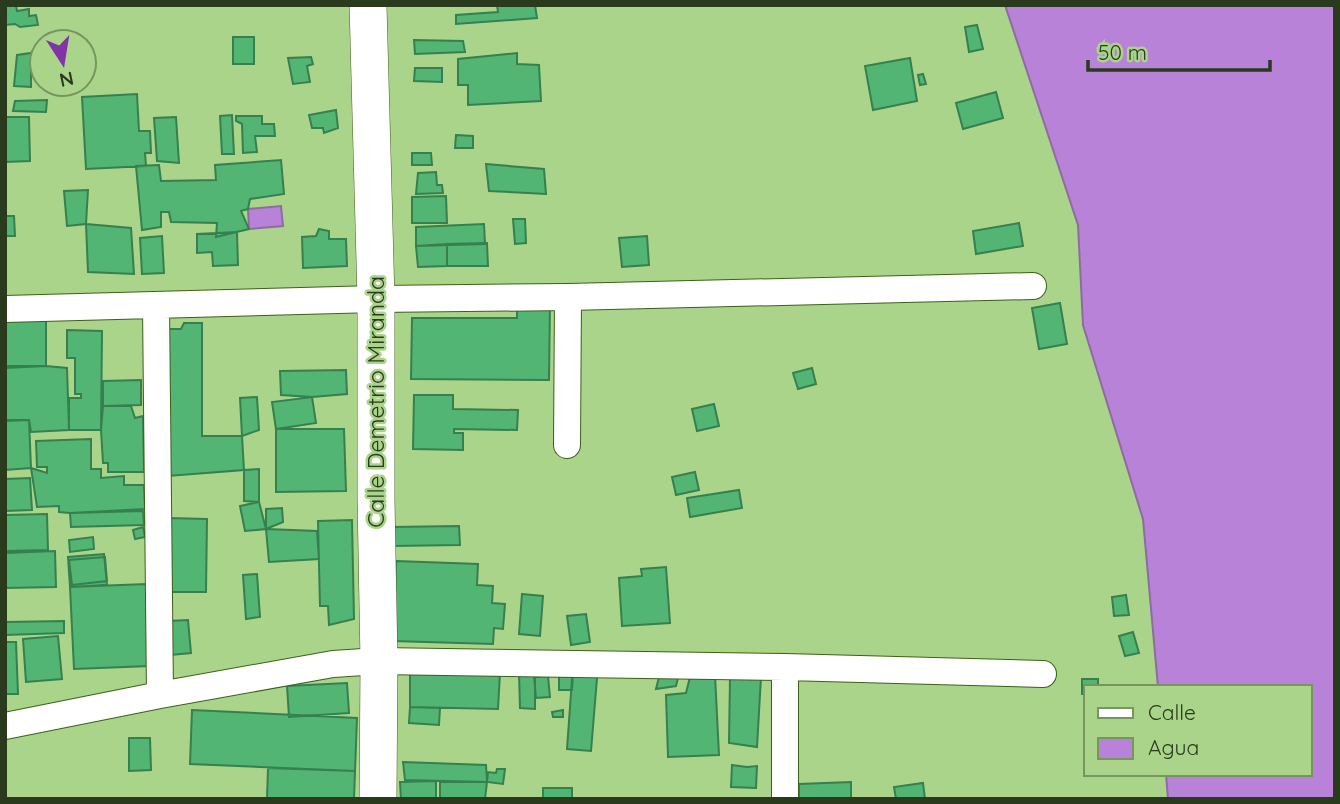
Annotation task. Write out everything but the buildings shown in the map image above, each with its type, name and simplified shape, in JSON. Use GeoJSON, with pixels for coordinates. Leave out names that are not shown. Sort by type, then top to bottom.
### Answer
{"type":"FeatureCollection","features":[{"type":"Feature","properties":{"kind":"main road","name":"Calle Demetrio Miranda"},"geometry":{"type":"LineString","coordinates":[[368,5],[376,299],[378,799]]}},
{"type":"Feature","properties":{"kind":"street"},"geometry":{"type":"LineString","coordinates":[[5,309],[1033,286]]}},
{"type":"Feature","properties":{"kind":"street"},"geometry":{"type":"LineString","coordinates":[[567,445],[568,298]]}},
{"type":"Feature","properties":{"kind":"street"},"geometry":{"type":"LineString","coordinates":[[156,305],[160,695]]}},
{"type":"Feature","properties":{"kind":"street"},"geometry":{"type":"LineString","coordinates":[[5,726],[332,664],[379,661],[1042,674]]}},
{"type":"Feature","properties":{"kind":"street"},"geometry":{"type":"LineString","coordinates":[[785,667],[785,799]]}},
{"type":"Feature","properties":{"kind":"water"},"geometry":{"type":"Polygon","coordinates":[[[1005,5],[1335,5],[1335,799],[1168,799],[1166,776],[1312,776],[1312,685],[1158,685],[1143,519],[1083,325],[1078,225],[1005,5]]]}},
{"type":"Feature","properties":{"kind":"water"},"geometry":{"type":"Polygon","coordinates":[[[281,206],[283,226],[249,229],[248,209],[281,206]]]}}]}
